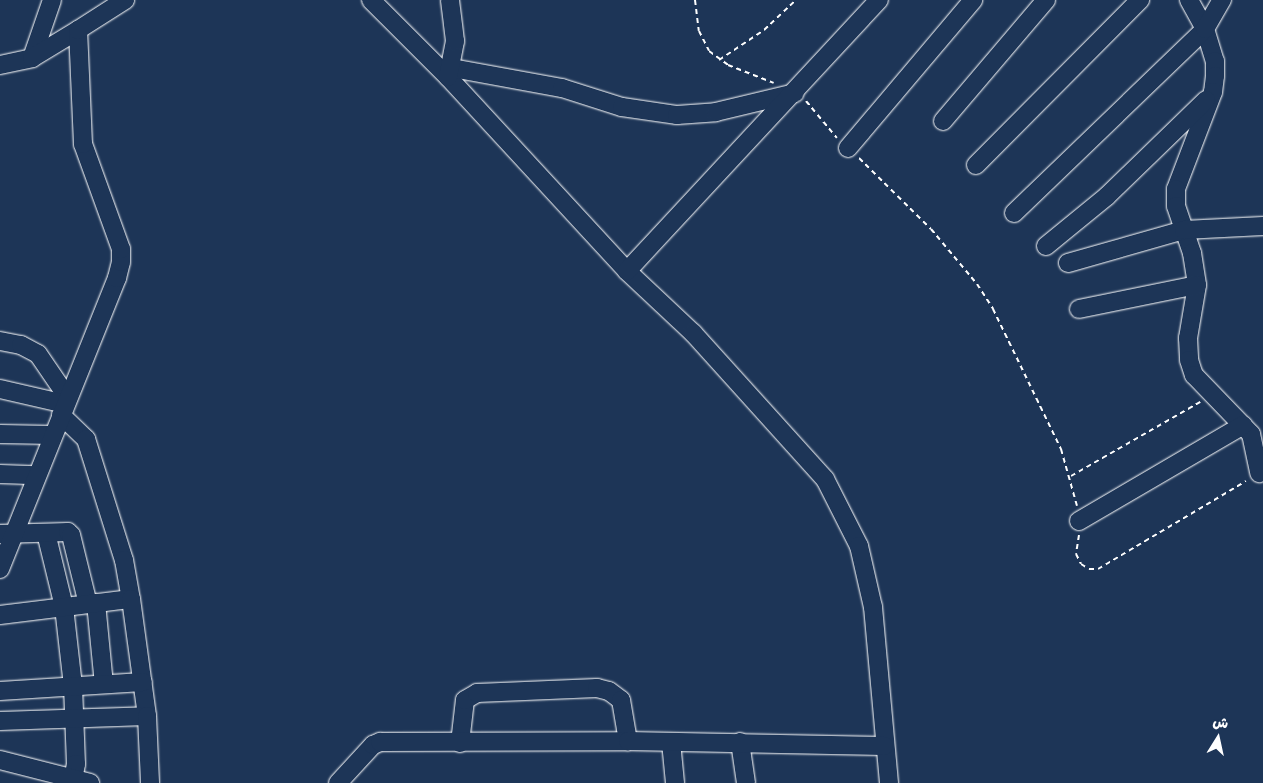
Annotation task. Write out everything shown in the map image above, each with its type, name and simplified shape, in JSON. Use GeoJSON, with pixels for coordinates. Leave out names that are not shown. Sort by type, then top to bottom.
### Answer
{"type":"FeatureCollection","features":[{"type":"Feature","properties":{"kind":"street"},"geometry":{"type":"LineString","coordinates":[[32,58],[52,0]]}},
{"type":"Feature","properties":{"kind":"street"},"geometry":{"type":"LineString","coordinates":[[0,65],[32,58],[126,0]]}},
{"type":"Feature","properties":{"kind":"street"},"geometry":{"type":"LineString","coordinates":[[371,0],[450,73],[627,271],[694,333],[800,448],[840,504],[859,546],[873,607],[884,746],[889,783]]}},
{"type":"Feature","properties":{"kind":"street"},"geometry":{"type":"LineString","coordinates":[[450,0],[455,41],[450,73]]}},
{"type":"Feature","properties":{"kind":"street"},"geometry":{"type":"LineString","coordinates":[[627,271],[796,93],[879,0]]}},
{"type":"Feature","properties":{"kind":"street"},"geometry":{"type":"LineString","coordinates":[[848,148],[973,0]]}},
{"type":"Feature","properties":{"kind":"street"},"geometry":{"type":"LineString","coordinates":[[943,121],[1046,0]]}},
{"type":"Feature","properties":{"kind":"street"},"geometry":{"type":"LineString","coordinates":[[976,165],[1140,0]]}},
{"type":"Feature","properties":{"kind":"street"},"geometry":{"type":"LineString","coordinates":[[1189,0],[1204,29],[1214,62],[1213,92],[1179,174],[1176,206],[1198,284],[1188,338],[1189,360],[1194,375],[1243,425],[1255,445],[1259,473]]}},
{"type":"Feature","properties":{"kind":"street"},"geometry":{"type":"LineString","coordinates":[[1014,213],[1204,29],[1222,0]]}},
{"type":"Feature","properties":{"kind":"street"},"geometry":{"type":"LineString","coordinates":[[0,569],[7,534],[36,475],[65,406],[117,278],[121,262],[121,249],[83,144],[78,30]]}},
{"type":"Feature","properties":{"kind":"street"},"geometry":{"type":"LineString","coordinates":[[450,73],[562,88],[622,107],[677,115],[716,112],[796,93]]}},
{"type":"Feature","properties":{"kind":"street"},"geometry":{"type":"LineString","coordinates":[[1046,246],[1108,196],[1213,92]]}},
{"type":"Feature","properties":{"kind":"street"},"geometry":{"type":"LineString","coordinates":[[1068,263],[1184,230],[1263,226]]}},
{"type":"Feature","properties":{"kind":"street"},"geometry":{"type":"LineString","coordinates":[[1079,309],[1198,284]]}},
{"type":"Feature","properties":{"kind":"street"},"geometry":{"type":"LineString","coordinates":[[0,341],[21,345],[38,354],[65,406],[86,439],[124,560],[148,716],[150,783]]}},
{"type":"Feature","properties":{"kind":"street"},"geometry":{"type":"LineString","coordinates":[[0,389],[65,406]]}},
{"type":"Feature","properties":{"kind":"street"},"geometry":{"type":"LineString","coordinates":[[1079,521],[1243,425]]}},
{"type":"Feature","properties":{"kind":"street"},"geometry":{"type":"LineString","coordinates":[[0,434],[52,435]]}},
{"type":"Feature","properties":{"kind":"street"},"geometry":{"type":"LineString","coordinates":[[0,474],[36,475]]}},
{"type":"Feature","properties":{"kind":"street"},"geometry":{"type":"LineString","coordinates":[[7,534],[64,532],[71,535],[92,604],[104,684]]}},
{"type":"Feature","properties":{"kind":"street"},"geometry":{"type":"LineString","coordinates":[[46,533],[64,607],[73,686],[76,764],[73,779]]}},
{"type":"Feature","properties":{"kind":"street"},"geometry":{"type":"LineString","coordinates":[[0,615],[131,599]]}},
{"type":"Feature","properties":{"kind":"street"},"geometry":{"type":"LineString","coordinates":[[0,691],[143,682]]}},
{"type":"Feature","properties":{"kind":"street"},"geometry":{"type":"LineString","coordinates":[[460,743],[465,700],[477,693],[597,688],[609,691],[621,700],[628,741]]}},
{"type":"Feature","properties":{"kind":"street"},"geometry":{"type":"LineString","coordinates":[[0,721],[148,716]]}},
{"type":"Feature","properties":{"kind":"street"},"geometry":{"type":"LineString","coordinates":[[338,783],[373,745],[380,742],[628,741],[884,746]]}},
{"type":"Feature","properties":{"kind":"street"},"geometry":{"type":"LineString","coordinates":[[671,742],[675,783]]}},
{"type":"Feature","properties":{"kind":"street"},"geometry":{"type":"LineString","coordinates":[[740,742],[746,783]]}},
{"type":"Feature","properties":{"kind":"street"},"geometry":{"type":"LineString","coordinates":[[0,760],[90,783]]}},
{"type":"Feature","properties":{"kind":"path"},"geometry":{"type":"LineString","coordinates":[[695,0],[702,43],[719,60],[796,93],[848,148],[895,190],[977,284],[993,309],[1046,416],[1071,476],[1079,521],[1076,554],[1089,569],[1098,569],[1259,473]]}},
{"type":"Feature","properties":{"kind":"path"},"geometry":{"type":"LineString","coordinates":[[719,60],[764,30],[796,0]]}},
{"type":"Feature","properties":{"kind":"path"},"geometry":{"type":"LineString","coordinates":[[1071,476],[1213,395]]}}]}
